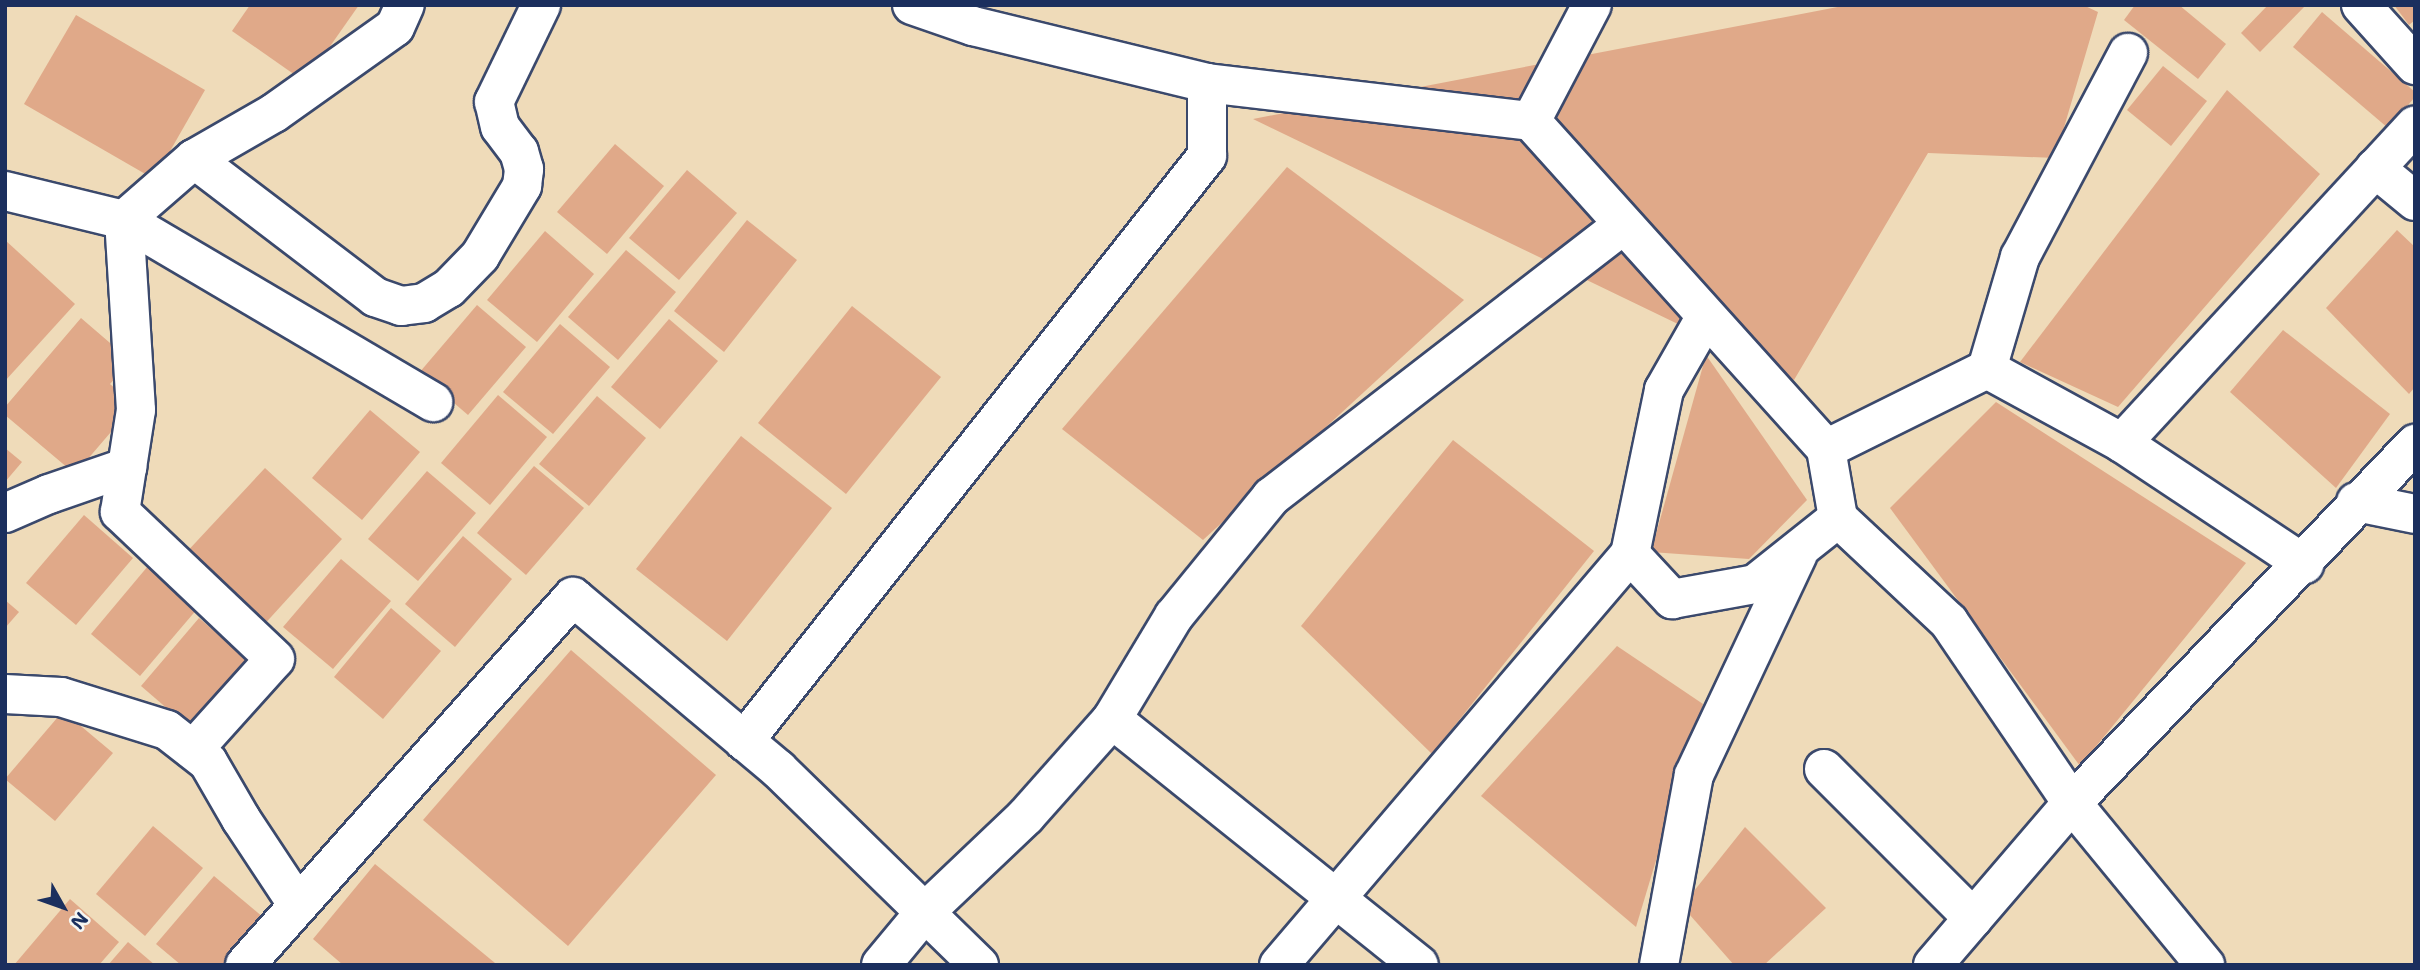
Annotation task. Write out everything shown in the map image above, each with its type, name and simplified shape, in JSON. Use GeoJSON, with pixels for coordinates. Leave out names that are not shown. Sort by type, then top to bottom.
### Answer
{"type":"FeatureCollection","features":[{"type":"Feature","properties":{"kind":"street"},"geometry":{"type":"LineString","coordinates":[[124,220],[194,159],[274,113],[395,27],[405,5]]}},
{"type":"Feature","properties":{"kind":"street"},"geometry":{"type":"LineString","coordinates":[[194,159],[375,297],[401,306],[424,303],[449,288],[480,256],[522,187],[524,169],[519,152],[500,127],[494,102],[541,5]]}},
{"type":"Feature","properties":{"kind":"street"},"geometry":{"type":"LineString","coordinates":[[912,5],[973,26],[1207,83],[1531,121],[1705,318],[1826,449],[1838,518],[1949,622],[2072,803],[2205,965]]}},
{"type":"Feature","properties":{"kind":"street"},"geometry":{"type":"LineString","coordinates":[[1531,121],[1592,5]]}},
{"type":"Feature","properties":{"kind":"street"},"geometry":{"type":"LineString","coordinates":[[2361,5],[2415,65]]}},
{"type":"Feature","properties":{"kind":"street"},"geometry":{"type":"LineString","coordinates":[[1826,449],[1987,369],[2020,257],[2127,53]]}},
{"type":"Feature","properties":{"kind":"street"},"geometry":{"type":"LineString","coordinates":[[744,740],[1207,156],[1207,83]]}},
{"type":"Feature","properties":{"kind":"street"},"geometry":{"type":"LineString","coordinates":[[2122,443],[2415,125]]}},
{"type":"Feature","properties":{"kind":"street"},"geometry":{"type":"LineString","coordinates":[[2375,169],[2415,201]]}},
{"type":"Feature","properties":{"kind":"street"},"geometry":{"type":"LineString","coordinates":[[5,191],[124,220],[433,402]]}},
{"type":"Feature","properties":{"kind":"street"},"geometry":{"type":"LineString","coordinates":[[124,220],[136,410],[120,512],[275,659],[200,756]]}},
{"type":"Feature","properties":{"kind":"street"},"geometry":{"type":"LineString","coordinates":[[881,965],[925,912],[1026,816],[1112,719],[1174,616],[1270,497],[1623,225]]}},
{"type":"Feature","properties":{"kind":"street"},"geometry":{"type":"LineString","coordinates":[[1279,965],[1630,554],[1664,390],[1705,318]]}},
{"type":"Feature","properties":{"kind":"street"},"geometry":{"type":"LineString","coordinates":[[1987,369],[2122,443],[2304,564]]}},
{"type":"Feature","properties":{"kind":"street"},"geometry":{"type":"LineString","coordinates":[[1933,965],[2072,803],[2304,564],[2356,502],[2415,444]]}},
{"type":"Feature","properties":{"kind":"street"},"geometry":{"type":"LineString","coordinates":[[5,513],[49,494],[127,467]]}},
{"type":"Feature","properties":{"kind":"street"},"geometry":{"type":"LineString","coordinates":[[2356,502],[2415,514]]}},
{"type":"Feature","properties":{"kind":"street"},"geometry":{"type":"LineString","coordinates":[[1630,554],[1672,599],[1755,584],[1838,518]]}},
{"type":"Feature","properties":{"kind":"street"},"geometry":{"type":"LineString","coordinates":[[1658,965],[1694,775],[1802,546]]}},
{"type":"Feature","properties":{"kind":"street"},"geometry":{"type":"LineString","coordinates":[[245,965],[573,597],[744,740],[979,965]]}},
{"type":"Feature","properties":{"kind":"street"},"geometry":{"type":"LineString","coordinates":[[5,694],[61,697],[167,730],[200,756],[298,905]]}},
{"type":"Feature","properties":{"kind":"street"},"geometry":{"type":"LineString","coordinates":[[1112,719],[1419,965]]}},
{"type":"Feature","properties":{"kind":"street"},"geometry":{"type":"LineString","coordinates":[[1824,769],[1973,918]]}},
{"type":"Feature","properties":{"kind":"building"},"geometry":{"type":"Polygon","coordinates":[[[250,5],[359,5],[305,82],[232,31],[250,5]]]}},
{"type":"Feature","properties":{"kind":"building"},"geometry":{"type":"Polygon","coordinates":[[[1848,5],[2083,5],[2098,12],[2055,158],[1928,153],[1794,380],[1253,119],[1848,5]]]}},
{"type":"Feature","properties":{"kind":"building"},"geometry":{"type":"Polygon","coordinates":[[[2135,5],[2179,5],[2226,44],[2198,79],[2124,20],[2135,5]]]}},
{"type":"Feature","properties":{"kind":"building"},"geometry":{"type":"Polygon","coordinates":[[[2268,5],[2306,5],[2260,52],[2241,33],[2268,5]]]}},
{"type":"Feature","properties":{"kind":"building"},"geometry":{"type":"Polygon","coordinates":[[[2394,5],[2415,5],[2415,20],[2409,25],[2394,5]]]}},
{"type":"Feature","properties":{"kind":"building"},"geometry":{"type":"Polygon","coordinates":[[[2322,12],[2415,92],[2415,97],[2388,128],[2293,47],[2322,12]]]}},
{"type":"Feature","properties":{"kind":"building"},"geometry":{"type":"Polygon","coordinates":[[[76,15],[205,90],[154,179],[24,104],[76,15]]]}},
{"type":"Feature","properties":{"kind":"building"},"geometry":{"type":"Polygon","coordinates":[[[2163,66],[2207,101],[2171,146],[2127,110],[2163,66]]]}},
{"type":"Feature","properties":{"kind":"building"},"geometry":{"type":"Polygon","coordinates":[[[2227,90],[2320,174],[2118,407],[2020,362],[2227,90]]]}},
{"type":"Feature","properties":{"kind":"building"},"geometry":{"type":"Polygon","coordinates":[[[615,144],[664,186],[607,254],[557,212],[615,144]]]}},
{"type":"Feature","properties":{"kind":"building"},"geometry":{"type":"Polygon","coordinates":[[[1287,167],[1464,300],[1203,540],[1062,429],[1287,167]]]}},
{"type":"Feature","properties":{"kind":"building"},"geometry":{"type":"Polygon","coordinates":[[[687,170],[737,213],[679,280],[629,238],[687,170]]]}},
{"type":"Feature","properties":{"kind":"building"},"geometry":{"type":"Polygon","coordinates":[[[747,220],[797,260],[724,352],[674,311],[747,220]]]}},
{"type":"Feature","properties":{"kind":"building"},"geometry":{"type":"Polygon","coordinates":[[[2397,230],[2415,247],[2415,387],[2409,394],[2326,308],[2397,230]]]}},
{"type":"Feature","properties":{"kind":"building"},"geometry":{"type":"Polygon","coordinates":[[[545,231],[594,274],[537,342],[487,300],[545,231]]]}},
{"type":"Feature","properties":{"kind":"building"},"geometry":{"type":"Polygon","coordinates":[[[5,240],[75,304],[5,381],[5,240]]]}},
{"type":"Feature","properties":{"kind":"building"},"geometry":{"type":"Polygon","coordinates":[[[626,250],[676,292],[618,360],[568,317],[626,250]]]}},
{"type":"Feature","properties":{"kind":"building"},"geometry":{"type":"Polygon","coordinates":[[[477,305],[526,347],[468,415],[419,373],[477,305]]]}},
{"type":"Feature","properties":{"kind":"building"},"geometry":{"type":"Polygon","coordinates":[[[852,306],[941,377],[846,494],[758,423],[852,306]]]}},
{"type":"Feature","properties":{"kind":"building"},"geometry":{"type":"Polygon","coordinates":[[[81,318],[131,361],[110,384],[134,405],[75,474],[5,415],[5,407],[81,318]]]}},
{"type":"Feature","properties":{"kind":"building"},"geometry":{"type":"Polygon","coordinates":[[[669,319],[718,361],[660,429],[611,387],[669,319]]]}},
{"type":"Feature","properties":{"kind":"building"},"geometry":{"type":"Polygon","coordinates":[[[560,324],[610,367],[553,434],[503,392],[560,324]]]}},
{"type":"Feature","properties":{"kind":"building"},"geometry":{"type":"Polygon","coordinates":[[[2283,330],[2390,414],[2336,488],[2230,392],[2283,330]]]}},
{"type":"Feature","properties":{"kind":"building"},"geometry":{"type":"Polygon","coordinates":[[[1706,355],[1807,500],[1749,559],[1651,552],[1706,355]]]}},
{"type":"Feature","properties":{"kind":"building"},"geometry":{"type":"Polygon","coordinates":[[[498,395],[547,437],[490,505],[441,463],[498,395]]]}},
{"type":"Feature","properties":{"kind":"building"},"geometry":{"type":"Polygon","coordinates":[[[597,396],[646,438],[589,506],[539,464],[597,396]]]}},
{"type":"Feature","properties":{"kind":"building"},"geometry":{"type":"Polygon","coordinates":[[[1996,402],[2246,563],[2080,766],[1890,508],[1996,402]]]}},
{"type":"Feature","properties":{"kind":"building"},"geometry":{"type":"Polygon","coordinates":[[[370,410],[420,452],[362,520],[312,478],[370,410]]]}},
{"type":"Feature","properties":{"kind":"building"},"geometry":{"type":"Polygon","coordinates":[[[741,436],[832,508],[727,641],[636,569],[741,436]]]}},
{"type":"Feature","properties":{"kind":"building"},"geometry":{"type":"Polygon","coordinates":[[[1453,440],[1594,551],[1432,754],[1301,626],[1453,440]]]}},
{"type":"Feature","properties":{"kind":"building"},"geometry":{"type":"Polygon","coordinates":[[[5,448],[22,462],[5,482],[5,448]]]}},
{"type":"Feature","properties":{"kind":"building"},"geometry":{"type":"Polygon","coordinates":[[[534,466],[584,508],[526,575],[477,533],[534,466]]]}},
{"type":"Feature","properties":{"kind":"building"},"geometry":{"type":"Polygon","coordinates":[[[265,468],[342,539],[261,628],[183,556],[265,468]]]}},
{"type":"Feature","properties":{"kind":"building"},"geometry":{"type":"Polygon","coordinates":[[[427,471],[476,513],[418,581],[368,539],[427,471]]]}},
{"type":"Feature","properties":{"kind":"building"},"geometry":{"type":"Polygon","coordinates":[[[84,515],[133,558],[76,625],[26,583],[84,515]]]}},
{"type":"Feature","properties":{"kind":"building"},"geometry":{"type":"Polygon","coordinates":[[[463,536],[512,579],[455,647],[405,604],[463,536]]]}},
{"type":"Feature","properties":{"kind":"building"},"geometry":{"type":"Polygon","coordinates":[[[341,559],[391,601],[333,669],[283,627],[341,559]]]}},
{"type":"Feature","properties":{"kind":"building"},"geometry":{"type":"Polygon","coordinates":[[[148,566],[198,608],[140,676],[91,634],[148,566]]]}},
{"type":"Feature","properties":{"kind":"building"},"geometry":{"type":"Polygon","coordinates":[[[5,600],[19,612],[5,628],[5,600]]]}},
{"type":"Feature","properties":{"kind":"building"},"geometry":{"type":"Polygon","coordinates":[[[391,608],[441,651],[383,719],[334,677],[391,608]]]}},
{"type":"Feature","properties":{"kind":"building"},"geometry":{"type":"Polygon","coordinates":[[[199,618],[249,661],[191,729],[141,686],[199,618]]]}},
{"type":"Feature","properties":{"kind":"building"},"geometry":{"type":"Polygon","coordinates":[[[1617,646],[1703,704],[1636,927],[1481,796],[1617,646]]]}},
{"type":"Feature","properties":{"kind":"building"},"geometry":{"type":"Polygon","coordinates":[[[571,650],[716,775],[568,946],[423,820],[571,650]]]}},
{"type":"Feature","properties":{"kind":"building"},"geometry":{"type":"Polygon","coordinates":[[[63,711],[113,753],[55,821],[5,779],[63,711]]]}},
{"type":"Feature","properties":{"kind":"building"},"geometry":{"type":"Polygon","coordinates":[[[153,826],[203,868],[145,936],[96,894],[153,826]]]}},
{"type":"Feature","properties":{"kind":"building"},"geometry":{"type":"Polygon","coordinates":[[[1745,827],[1826,908],[1764,965],[1734,965],[1682,906],[1745,827]]]}},
{"type":"Feature","properties":{"kind":"building"},"geometry":{"type":"Polygon","coordinates":[[[375,864],[495,963],[343,965],[313,939],[375,864]]]}},
{"type":"Feature","properties":{"kind":"building"},"geometry":{"type":"Polygon","coordinates":[[[214,876],[264,918],[224,965],[181,965],[156,944],[214,876]]]}},
{"type":"Feature","properties":{"kind":"building"},"geometry":{"type":"Polygon","coordinates":[[[70,899],[119,942],[99,965],[14,965],[70,899]]]}},
{"type":"Feature","properties":{"kind":"building"},"geometry":{"type":"Polygon","coordinates":[[[128,942],[155,965],[108,965],[128,942]]]}}]}
